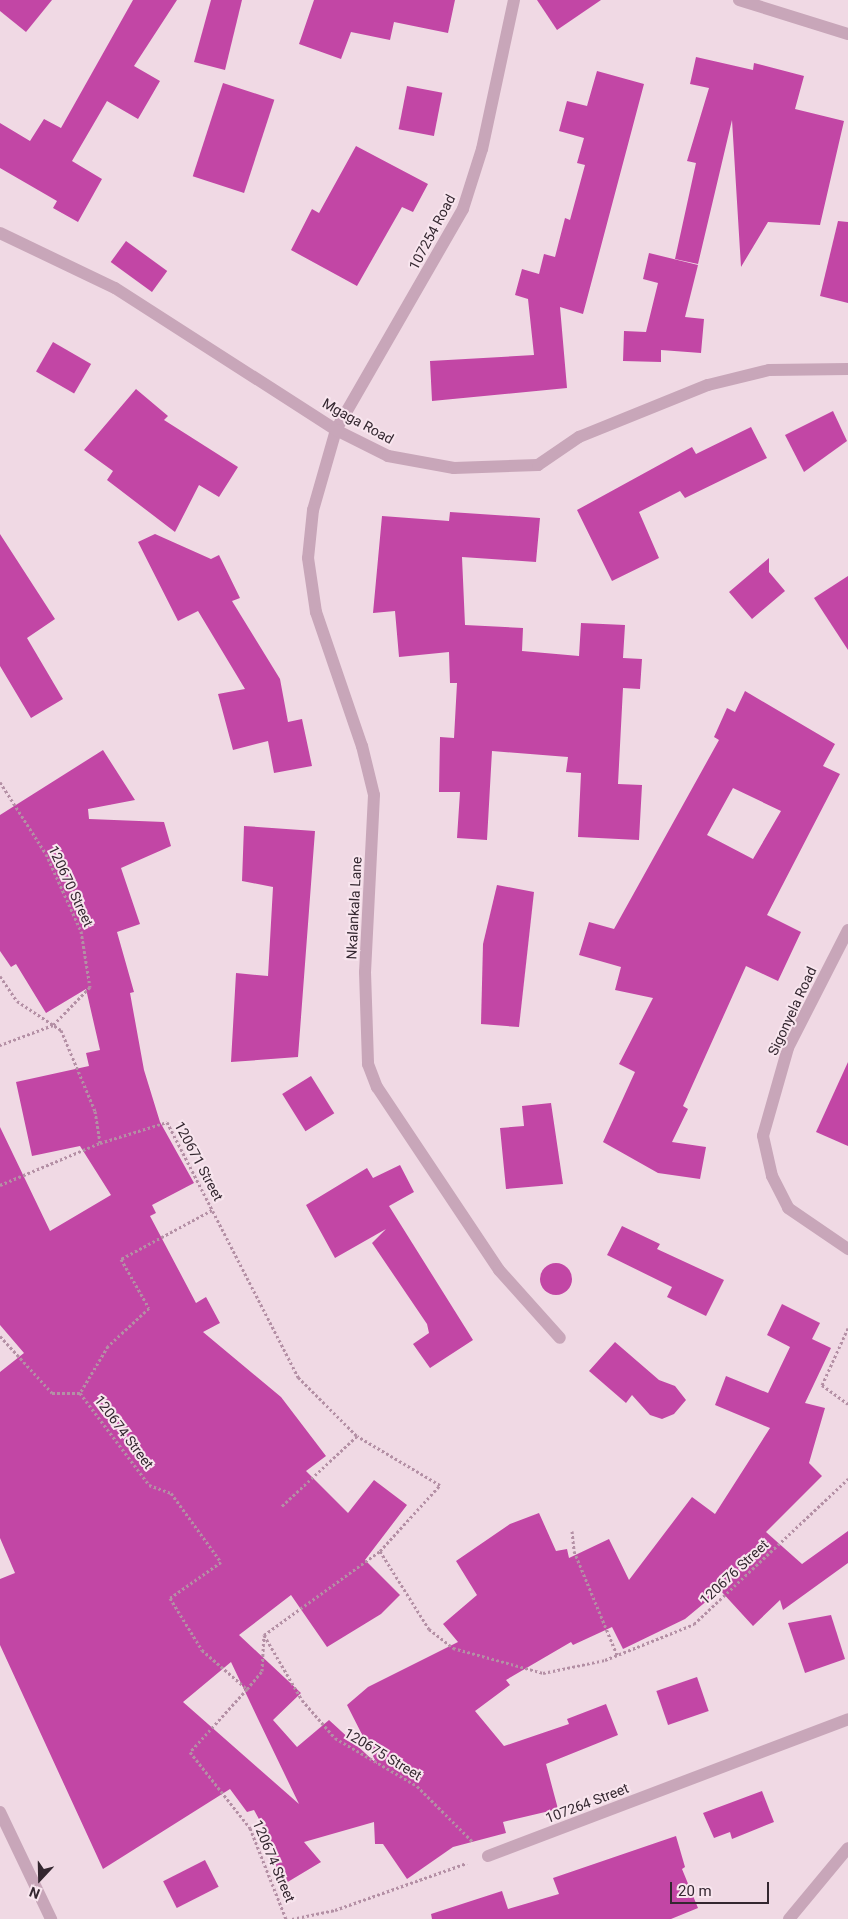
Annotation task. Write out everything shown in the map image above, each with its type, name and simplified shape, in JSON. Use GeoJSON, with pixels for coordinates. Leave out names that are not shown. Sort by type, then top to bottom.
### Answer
{"type":"FeatureCollection","features":[{"type":"Feature","properties":{"kind":"street","name":"107254 Road"},"geometry":{"type":"LineString","coordinates":[[336,430],[463,209],[482,149],[514,0]]}},
{"type":"Feature","properties":{"kind":"street"},"geometry":{"type":"LineString","coordinates":[[739,0],[848,34]]}},
{"type":"Feature","properties":{"kind":"street","name":"Mgaga Road"},"geometry":{"type":"LineString","coordinates":[[0,233],[115,288],[336,430],[388,456],[454,468],[538,465],[579,436],[708,385],[769,370],[848,369]]}},
{"type":"Feature","properties":{"kind":"street","name":"Nkalankala Lane"},"geometry":{"type":"LineString","coordinates":[[336,430],[313,510],[308,558],[316,612],[362,746],[374,795],[365,972],[368,1064],[376,1087],[499,1270],[560,1338]]}},
{"type":"Feature","properties":{"kind":"street","name":"Sigonyela Road"},"geometry":{"type":"LineString","coordinates":[[848,930],[788,1048],[763,1136],[772,1176],[788,1208],[848,1249]]}},
{"type":"Feature","properties":{"kind":"street","name":"107264 Street"},"geometry":{"type":"LineString","coordinates":[[488,1856],[848,1719]]}},
{"type":"Feature","properties":{"kind":"street"},"geometry":{"type":"LineString","coordinates":[[0,1812],[50,1919]]}},
{"type":"Feature","properties":{"kind":"street"},"geometry":{"type":"LineString","coordinates":[[789,1919],[848,1848]]}},
{"type":"Feature","properties":{"kind":"path","name":"120670 Street"},"geometry":{"type":"LineString","coordinates":[[0,782],[46,854],[81,931],[90,987],[53,1025]]}},
{"type":"Feature","properties":{"kind":"path"},"geometry":{"type":"LineString","coordinates":[[0,976],[17,1001],[61,1030],[95,1111],[100,1143],[0,1185]]}},
{"type":"Feature","properties":{"kind":"path"},"geometry":{"type":"LineString","coordinates":[[0,1045],[53,1025]]}},
{"type":"Feature","properties":{"kind":"path","name":"120671 Street"},"geometry":{"type":"LineString","coordinates":[[100,1143],[167,1122],[298,1377],[357,1436],[440,1485],[380,1551]]}},
{"type":"Feature","properties":{"kind":"path","name":"120674 Street"},"geometry":{"type":"LineString","coordinates":[[212,1210],[121,1260],[149,1308],[108,1346],[80,1393],[150,1484],[171,1493],[220,1562],[170,1598],[202,1650],[247,1689],[190,1752],[250,1828],[286,1919]]}},
{"type":"Feature","properties":{"kind":"path"},"geometry":{"type":"LineString","coordinates":[[848,1328],[822,1385],[848,1404]]}},
{"type":"Feature","properties":{"kind":"path"},"geometry":{"type":"LineString","coordinates":[[0,1336],[52,1393],[80,1393]]}},
{"type":"Feature","properties":{"kind":"path"},"geometry":{"type":"LineString","coordinates":[[282,1506],[357,1436]]}},
{"type":"Feature","properties":{"kind":"path","name":"120676 Street"},"geometry":{"type":"LineString","coordinates":[[380,1551],[429,1629],[453,1648],[543,1673],[618,1655],[694,1624],[848,1479]]}},
{"type":"Feature","properties":{"kind":"path"},"geometry":{"type":"LineString","coordinates":[[572,1531],[574,1551],[618,1655]]}},
{"type":"Feature","properties":{"kind":"path"},"geometry":{"type":"LineString","coordinates":[[247,1689],[262,1671],[264,1635],[380,1551]]}},
{"type":"Feature","properties":{"kind":"path","name":"120675 Street"},"geometry":{"type":"LineString","coordinates":[[264,1635],[302,1700],[335,1738],[417,1786],[488,1856]]}},
{"type":"Feature","properties":{"kind":"path","name":"120674 Street"},"geometry":{"type":"LineString","coordinates":[[292,1919],[335,1910],[488,1856]]}},
{"type":"Feature","properties":{"kind":"building"},"geometry":{"type":"Polygon","coordinates":[[[0,0],[52,0],[26,32],[0,11],[0,0]]]}},
{"type":"Feature","properties":{"kind":"building"},"geometry":{"type":"Polygon","coordinates":[[[133,0],[177,0],[134,66],[160,81],[138,119],[107,101],[72,161],[102,179],[78,222],[53,208],[57,201],[0,168],[0,123],[30,141],[44,119],[61,128],[133,0]]]}},
{"type":"Feature","properties":{"kind":"building"},"geometry":{"type":"Polygon","coordinates":[[[211,0],[242,0],[225,70],[194,62],[211,0]]]}},
{"type":"Feature","properties":{"kind":"building"},"geometry":{"type":"Polygon","coordinates":[[[314,0],[455,0],[448,33],[394,22],[390,40],[351,32],[341,59],[299,44],[314,0]]]}},
{"type":"Feature","properties":{"kind":"building"},"geometry":{"type":"Polygon","coordinates":[[[537,0],[601,0],[557,30],[537,0]]]}},
{"type":"Feature","properties":{"kind":"building"},"geometry":{"type":"Polygon","coordinates":[[[696,57],[753,70],[754,63],[804,76],[795,109],[844,121],[820,225],[768,222],[741,267],[732,120],[698,264],[675,259],[696,163],[687,161],[709,88],[690,84],[696,57]]]}},
{"type":"Feature","properties":{"kind":"building"},"geometry":{"type":"Polygon","coordinates":[[[597,71],[644,84],[583,314],[560,307],[567,388],[432,401],[430,361],[534,355],[528,299],[515,295],[522,269],[539,274],[544,254],[555,257],[565,218],[570,220],[585,165],[577,163],[584,138],[559,131],[567,101],[587,106],[597,71]]]}},
{"type":"Feature","properties":{"kind":"building"},"geometry":{"type":"Polygon","coordinates":[[[223,83],[274,100],[244,193],[193,176],[223,83]]]}},
{"type":"Feature","properties":{"kind":"building"},"geometry":{"type":"Polygon","coordinates":[[[407,86],[442,93],[434,136],[399,129],[407,86]]]}},
{"type":"Feature","properties":{"kind":"building"},"geometry":{"type":"Polygon","coordinates":[[[356,146],[428,184],[413,212],[402,207],[357,286],[291,250],[312,209],[319,213],[356,146]]]}},
{"type":"Feature","properties":{"kind":"building"},"geometry":{"type":"Polygon","coordinates":[[[838,221],[848,222],[848,303],[820,296],[838,221]]]}},
{"type":"Feature","properties":{"kind":"building"},"geometry":{"type":"Polygon","coordinates":[[[126,241],[167,271],[152,292],[111,262],[126,241]]]}},
{"type":"Feature","properties":{"kind":"building"},"geometry":{"type":"Polygon","coordinates":[[[649,253],[698,265],[685,317],[704,319],[701,353],[661,350],[661,362],[623,361],[624,331],[646,332],[658,283],[643,279],[649,253]]]}},
{"type":"Feature","properties":{"kind":"building"},"geometry":{"type":"Polygon","coordinates":[[[53,342],[91,364],[74,393],[36,371],[53,342]]]}},
{"type":"Feature","properties":{"kind":"building"},"geometry":{"type":"Polygon","coordinates":[[[136,389],[168,416],[164,420],[238,467],[219,497],[199,485],[175,532],[107,480],[113,471],[84,450],[136,389]]]}},
{"type":"Feature","properties":{"kind":"building"},"geometry":{"type":"Polygon","coordinates":[[[833,411],[847,441],[804,472],[785,435],[833,411]]]}},
{"type":"Feature","properties":{"kind":"building"},"geometry":{"type":"Polygon","coordinates":[[[751,427],[767,458],[685,498],[680,491],[639,512],[659,558],[612,581],[577,510],[692,447],[696,454],[751,427]]]}},
{"type":"Feature","properties":{"kind":"building"},"geometry":{"type":"Polygon","coordinates":[[[450,512],[540,518],[536,562],[462,557],[465,625],[523,628],[522,651],[579,656],[581,623],[625,625],[623,658],[642,659],[640,689],[623,688],[618,784],[642,785],[639,840],[578,837],[581,773],[566,772],[568,757],[492,751],[487,840],[457,838],[460,792],[439,792],[440,737],[454,738],[457,683],[450,683],[449,652],[399,657],[395,611],[373,613],[382,516],[449,521],[450,512]]]}},
{"type":"Feature","properties":{"kind":"building"},"geometry":{"type":"Polygon","coordinates":[[[0,534],[55,619],[27,638],[63,699],[31,718],[0,666],[0,534]]]}},
{"type":"Feature","properties":{"kind":"building"},"geometry":{"type":"Polygon","coordinates":[[[155,534],[211,559],[219,555],[240,598],[232,601],[280,679],[288,722],[302,719],[312,766],[274,773],[268,741],[233,750],[218,694],[245,689],[198,611],[178,621],[138,542],[155,534]]]}},
{"type":"Feature","properties":{"kind":"building"},"geometry":{"type":"Polygon","coordinates":[[[769,558],[769,572],[785,591],[752,619],[729,592],[769,558]]]}},
{"type":"Feature","properties":{"kind":"building"},"geometry":{"type":"Polygon","coordinates":[[[848,576],[848,650],[814,598],[848,576]]]}},
{"type":"Feature","properties":{"kind":"building"},"geometry":{"type":"Polygon","coordinates":[[[745,691],[835,744],[823,766],[840,774],[767,915],[801,932],[778,981],[746,966],[683,1106],[688,1109],[672,1142],[706,1147],[700,1179],[658,1173],[603,1142],[635,1072],[619,1064],[653,998],[615,990],[621,967],[579,955],[589,922],[614,929],[719,740],[714,737],[727,708],[735,712],[745,691]],[[733,788],[707,835],[753,859],[781,811],[733,788]]]}},
{"type":"Feature","properties":{"kind":"building"},"geometry":{"type":"Polygon","coordinates":[[[103,750],[135,800],[88,809],[89,819],[164,822],[171,846],[121,868],[140,924],[117,932],[134,992],[130,993],[144,1070],[160,1122],[194,1183],[152,1205],[156,1213],[150,1216],[196,1303],[206,1297],[220,1323],[203,1332],[281,1397],[326,1456],[306,1471],[348,1513],[374,1480],[407,1505],[365,1560],[400,1595],[381,1614],[327,1647],[291,1595],[239,1635],[301,1693],[273,1720],[297,1747],[329,1720],[377,1764],[347,1705],[368,1687],[458,1642],[443,1624],[477,1595],[456,1561],[510,1524],[539,1513],[556,1551],[567,1549],[569,1558],[609,1539],[629,1580],[692,1497],[715,1514],[770,1428],[715,1405],[726,1376],[768,1393],[790,1347],[767,1335],[782,1304],[820,1323],[812,1339],[831,1348],[805,1403],[825,1408],[809,1463],[822,1476],[766,1532],[802,1564],[848,1531],[848,1563],[783,1610],[780,1600],[753,1626],[720,1590],[685,1619],[623,1649],[612,1627],[573,1645],[571,1642],[506,1680],[510,1685],[475,1711],[504,1746],[569,1724],[567,1719],[606,1704],[618,1735],[546,1764],[558,1809],[503,1822],[506,1833],[453,1847],[407,1879],[383,1844],[375,1844],[374,1822],[304,1842],[321,1862],[286,1883],[271,1858],[278,1854],[254,1810],[247,1812],[230,1789],[103,1869],[0,1645],[0,1579],[15,1573],[0,1538],[0,1372],[24,1353],[0,1325],[0,1127],[50,1231],[111,1195],[80,1146],[32,1156],[16,1082],[89,1066],[86,1053],[100,1050],[86,989],[46,1013],[16,964],[11,967],[0,951],[0,815],[103,750]],[[231,1662],[183,1702],[299,1804],[231,1662]]]}},
{"type":"Feature","properties":{"kind":"building"},"geometry":{"type":"Polygon","coordinates":[[[244,826],[315,831],[298,1057],[231,1062],[236,973],[268,976],[273,887],[242,881],[244,826]]]}},
{"type":"Feature","properties":{"kind":"building"},"geometry":{"type":"Polygon","coordinates":[[[497,885],[534,892],[519,1027],[481,1024],[483,944],[497,885]]]}},
{"type":"Feature","properties":{"kind":"building"},"geometry":{"type":"Polygon","coordinates":[[[848,1062],[848,1146],[816,1132],[848,1062]]]}},
{"type":"Feature","properties":{"kind":"building"},"geometry":{"type":"Polygon","coordinates":[[[311,1076],[334,1113],[305,1131],[282,1094],[311,1076]]]}},
{"type":"Feature","properties":{"kind":"building"},"geometry":{"type":"Polygon","coordinates":[[[551,1103],[563,1184],[506,1189],[500,1128],[524,1126],[522,1106],[551,1103]]]}},
{"type":"Feature","properties":{"kind":"building"},"geometry":{"type":"Polygon","coordinates":[[[400,1165],[414,1192],[389,1206],[473,1340],[430,1368],[413,1344],[429,1333],[427,1324],[372,1243],[386,1229],[335,1258],[306,1205],[367,1168],[373,1178],[400,1165]]]}},
{"type":"Feature","properties":{"kind":"building"},"geometry":{"type":"Polygon","coordinates":[[[622,1226],[660,1244],[657,1249],[724,1280],[706,1316],[667,1297],[672,1287],[607,1255],[622,1226]]]}},
{"type":"Feature","properties":{"kind":"building"},"geometry":{"type":"Polygon","coordinates":[[[556,1263],[562,1264],[567,1268],[571,1273],[571,1285],[567,1290],[562,1294],[556,1295],[550,1294],[545,1290],[541,1285],[540,1279],[541,1273],[545,1268],[550,1264],[556,1263]]]}},
{"type":"Feature","properties":{"kind":"building"},"geometry":{"type":"Polygon","coordinates":[[[615,1342],[659,1380],[675,1386],[686,1400],[674,1414],[662,1419],[650,1415],[632,1395],[626,1403],[589,1371],[615,1342]]]}},
{"type":"Feature","properties":{"kind":"building"},"geometry":{"type":"Polygon","coordinates":[[[831,1615],[845,1659],[805,1673],[788,1623],[831,1615]]]}},
{"type":"Feature","properties":{"kind":"building"},"geometry":{"type":"Polygon","coordinates":[[[697,1677],[709,1711],[668,1725],[656,1691],[697,1677]]]}},
{"type":"Feature","properties":{"kind":"building"},"geometry":{"type":"Polygon","coordinates":[[[762,1791],[774,1822],[732,1839],[730,1832],[714,1838],[703,1813],[762,1791]]]}},
{"type":"Feature","properties":{"kind":"building"},"geometry":{"type":"Polygon","coordinates":[[[676,1836],[685,1867],[682,1869],[698,1908],[671,1919],[432,1919],[431,1914],[502,1891],[508,1909],[559,1894],[553,1878],[676,1836]]]}},
{"type":"Feature","properties":{"kind":"building"},"geometry":{"type":"Polygon","coordinates":[[[205,1860],[219,1887],[177,1908],[163,1881],[205,1860]]]}}]}
